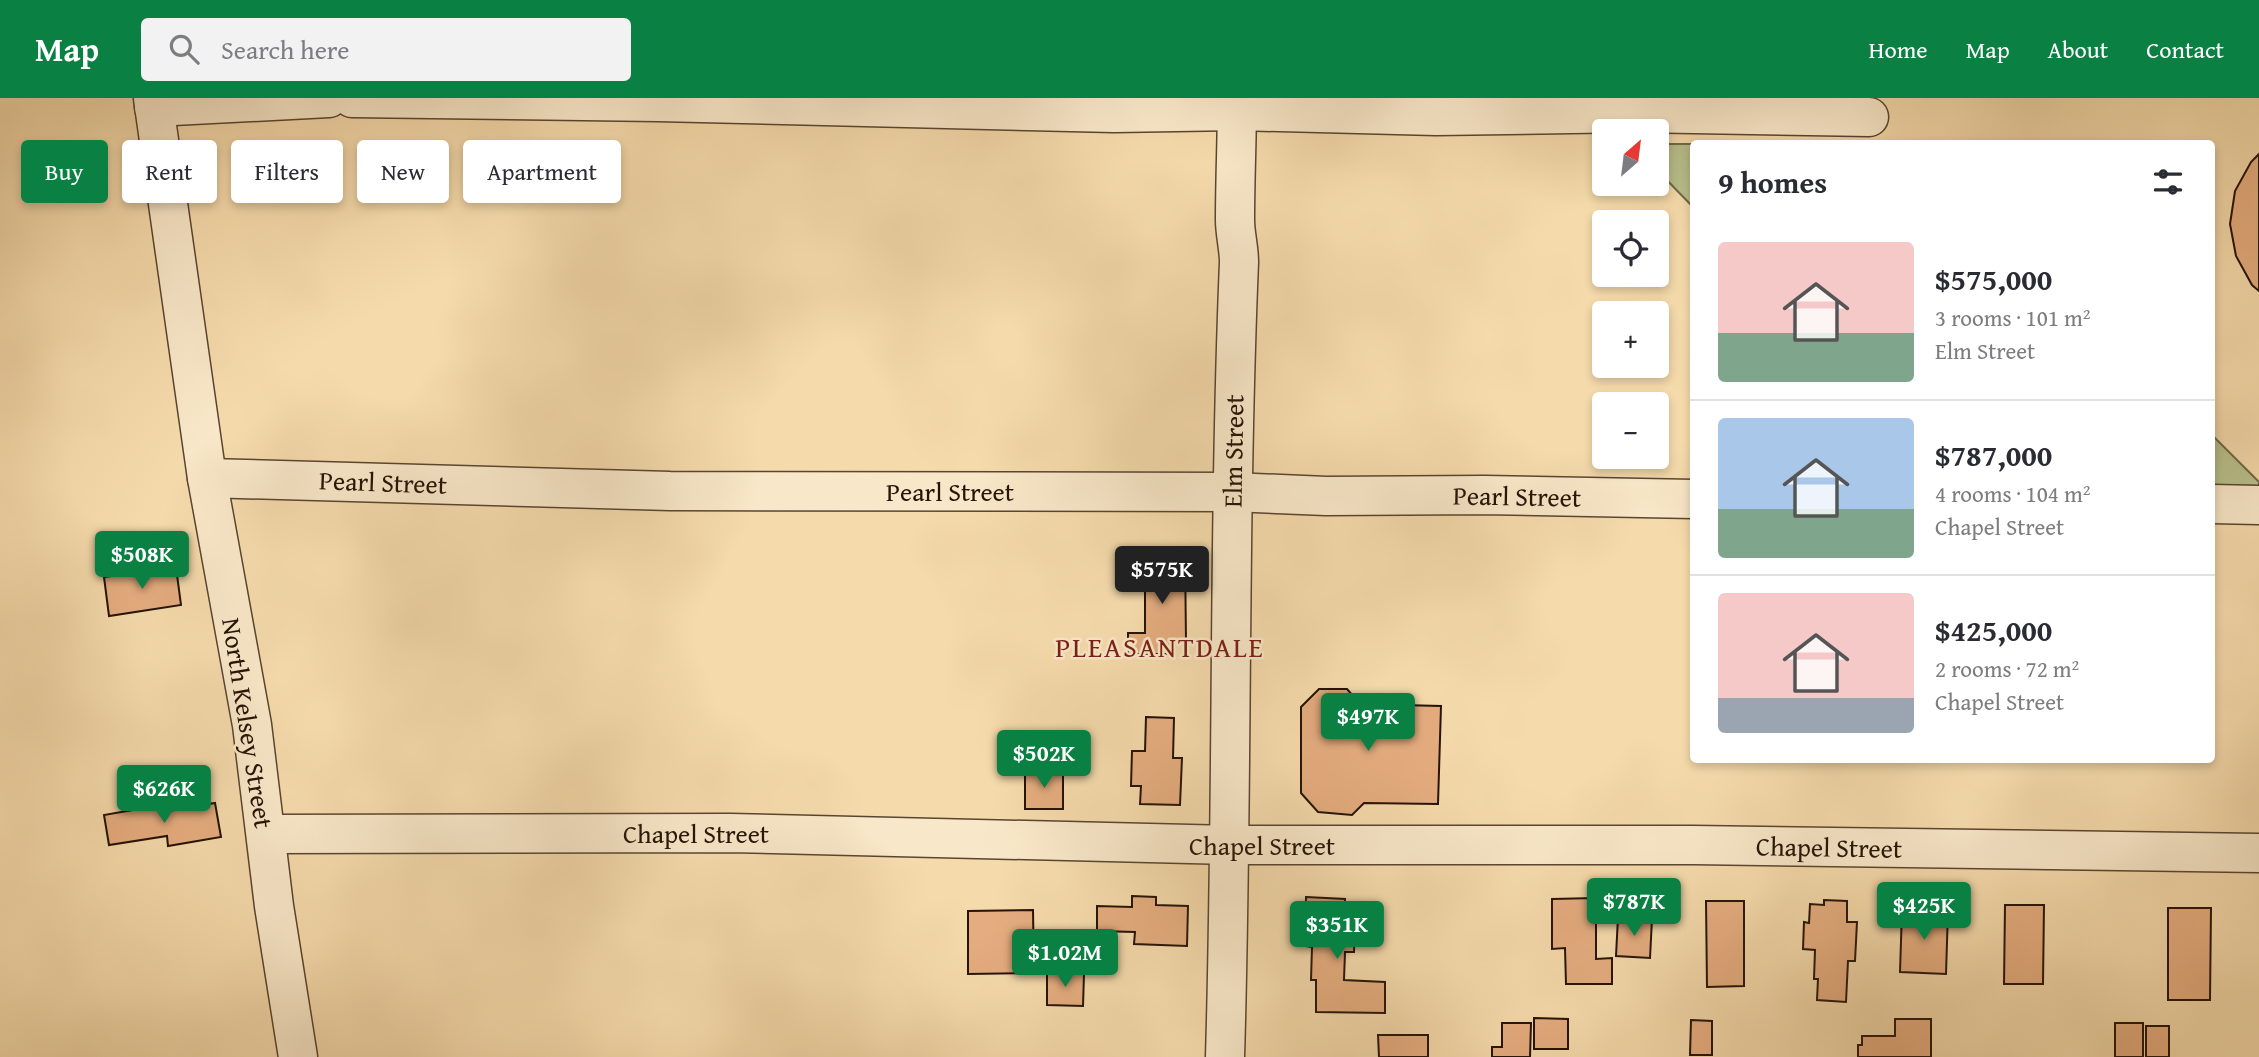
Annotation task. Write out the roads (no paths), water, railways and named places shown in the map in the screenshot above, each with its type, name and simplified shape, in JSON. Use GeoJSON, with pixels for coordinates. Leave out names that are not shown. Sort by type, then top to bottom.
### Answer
{"type":"FeatureCollection","features":[{"type":"Feature","properties":{"kind":"street"},"geometry":{"type":"LineString","coordinates":[[154,102],[329,98]]}},
{"type":"Feature","properties":{"kind":"street"},"geometry":{"type":"LineString","coordinates":[[352,98],[1114,113],[1237,105],[1436,116],[1635,113],[1869,117]]}},
{"type":"Feature","properties":{"kind":"street","name":"North Kelsey Street"},"geometry":{"type":"LineString","coordinates":[[154,102],[207,478],[252,725],[298,1057]]}},
{"type":"Feature","properties":{"kind":"street","name":"Elm Street"},"geometry":{"type":"LineString","coordinates":[[1225,1057],[1231,845],[1231,492],[1239,260],[1235,223],[1237,105]]}},
{"type":"Feature","properties":{"kind":"street","name":"Pearl Street"},"geometry":{"type":"LineString","coordinates":[[207,478],[670,491],[1231,492],[1326,496],[1484,495],[1690,499]]}},
{"type":"Feature","properties":{"kind":"street"},"geometry":{"type":"LineString","coordinates":[[2215,505],[2259,505]]}},
{"type":"Feature","properties":{"kind":"street","name":"Chapel Street"},"geometry":{"type":"LineString","coordinates":[[266,834],[730,833],[1231,845],[1693,845],[2259,853]]}},
{"type":"Feature","properties":{"kind":"district","name":"PLEASANTDALE"},"geometry":{"type":"Point","coordinates":[1160,646]}}]}
